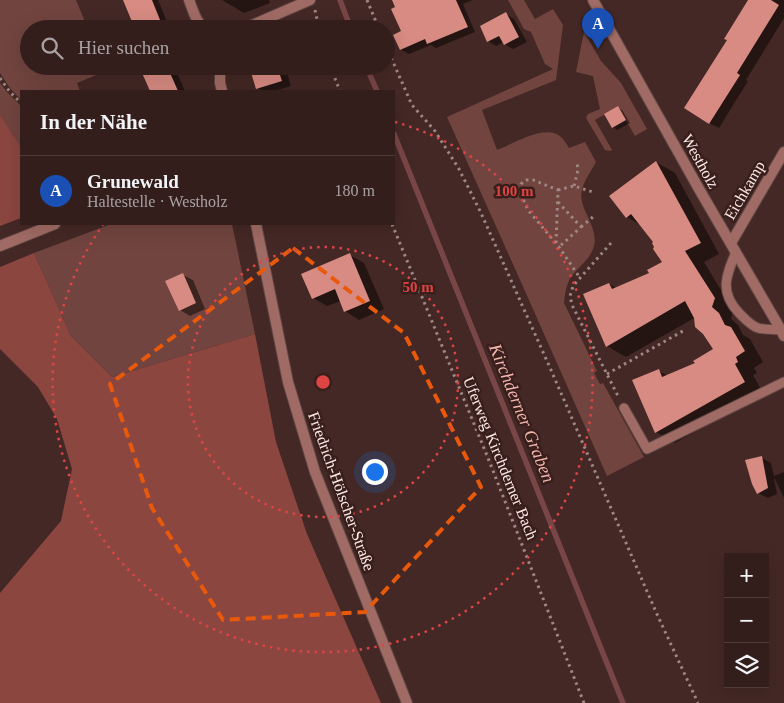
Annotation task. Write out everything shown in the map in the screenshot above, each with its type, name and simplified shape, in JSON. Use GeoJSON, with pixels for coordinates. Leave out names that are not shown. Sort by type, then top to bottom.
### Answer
{"type":"FeatureCollection","features":[{"type":"Feature","properties":{"kind":"street"},"geometry":{"type":"LineString","coordinates":[[189,0],[198,20]]}},
{"type":"Feature","properties":{"kind":"street"},"geometry":{"type":"LineString","coordinates":[[264,20],[310,0]]}},
{"type":"Feature","properties":{"kind":"street","name":"Westholz"},"geometry":{"type":"LineString","coordinates":[[593,0],[699,189],[783,333]]}},
{"type":"Feature","properties":{"kind":"street"},"geometry":{"type":"LineString","coordinates":[[220,75],[222,90]]}},
{"type":"Feature","properties":{"kind":"street","name":"Eichkamp"},"geometry":{"type":"LineString","coordinates":[[731,243],[784,152]]}},
{"type":"Feature","properties":{"kind":"street"},"geometry":{"type":"LineString","coordinates":[[0,246],[52,225]]}},
{"type":"Feature","properties":{"kind":"street","name":"Friedrich-Hölscher-Straße"},"geometry":{"type":"LineString","coordinates":[[256,225],[288,382],[315,472],[407,703]]}},
{"type":"Feature","properties":{"kind":"lane"},"geometry":{"type":"LineString","coordinates":[[736,252],[728,273],[726,290],[734,308],[758,328],[783,333]]}},
{"type":"Feature","properties":{"kind":"lane"},"geometry":{"type":"LineString","coordinates":[[624,408],[647,449],[784,382]]}},
{"type":"Feature","properties":{"kind":"path"},"geometry":{"type":"LineString","coordinates":[[367,0],[375,20]]}},
{"type":"Feature","properties":{"kind":"path"},"geometry":{"type":"LineString","coordinates":[[395,66],[412,105],[435,131],[459,169],[481,213],[656,612],[698,703]]}},
{"type":"Feature","properties":{"kind":"path"},"geometry":{"type":"LineString","coordinates":[[334,75],[340,90]]}},
{"type":"Feature","properties":{"kind":"path"},"geometry":{"type":"LineString","coordinates":[[0,78],[20,102]]}},
{"type":"Feature","properties":{"kind":"path"},"geometry":{"type":"LineString","coordinates":[[574,186],[578,170],[577,161]]}},
{"type":"Feature","properties":{"kind":"path"},"geometry":{"type":"LineString","coordinates":[[580,278],[556,243],[528,210],[519,190],[520,184],[526,180],[533,180],[558,190],[574,186],[593,192]]}},
{"type":"Feature","properties":{"kind":"path"},"geometry":{"type":"LineString","coordinates":[[556,243],[558,190]]}},
{"type":"Feature","properties":{"kind":"path"},"geometry":{"type":"LineString","coordinates":[[558,202],[581,227]]}},
{"type":"Feature","properties":{"kind":"path"},"geometry":{"type":"LineString","coordinates":[[559,247],[594,216]]}},
{"type":"Feature","properties":{"kind":"path","name":"Uferweg Kirchderner Bach"},"geometry":{"type":"LineString","coordinates":[[392,225],[488,458],[584,703]]}},
{"type":"Feature","properties":{"kind":"path"},"geometry":{"type":"LineString","coordinates":[[611,243],[573,286],[570,296],[572,306],[624,408]]}},
{"type":"Feature","properties":{"kind":"path"},"geometry":{"type":"LineString","coordinates":[[607,374],[684,331]]}},
{"type":"Feature","properties":{"kind":"highlighted area"},"geometry":{"type":"Polygon","coordinates":[[[293,248],[404,333],[481,487],[365,612],[223,620],[152,508],[110,384],[293,248]]]}},
{"type":"Feature","properties":{"kind":"shaded area"},"geometry":{"type":"Polygon","coordinates":[[[0,0],[76,0],[84,20],[20,20],[20,75],[96,75],[77,83],[80,90],[20,90],[20,99],[0,73],[0,0]]]}},
{"type":"Feature","properties":{"kind":"shaded area"},"geometry":{"type":"Polygon","coordinates":[[[508,0],[524,0],[535,19],[553,9],[563,25],[556,80],[482,110],[497,150],[530,136],[547,132],[562,138],[569,148],[585,142],[596,162],[584,183],[581,197],[582,204],[594,231],[594,246],[587,259],[569,280],[564,303],[597,371],[594,373],[600,384],[603,383],[644,457],[607,476],[447,117],[553,69],[545,64],[531,32],[524,29],[508,0]]]}},
{"type":"Feature","properties":{"kind":"shaded area"},"geometry":{"type":"Polygon","coordinates":[[[584,32],[601,61],[621,83],[647,129],[635,136],[618,107],[595,120],[612,150],[610,151],[605,150],[586,118],[588,114],[600,109],[593,76],[576,72],[584,32]]]}},
{"type":"Feature","properties":{"kind":"shaded area"},"geometry":{"type":"Polygon","coordinates":[[[0,83],[20,105],[20,145],[0,114],[0,83]]]}},
{"type":"Feature","properties":{"kind":"shaded area"},"geometry":{"type":"Polygon","coordinates":[[[0,114],[20,145],[20,218],[0,226],[0,114]]]}},
{"type":"Feature","properties":{"kind":"shaded area"},"geometry":{"type":"Polygon","coordinates":[[[108,225],[232,225],[255,334],[112,377],[71,336],[34,253],[108,225]]]}},
{"type":"Feature","properties":{"kind":"shaded area"},"geometry":{"type":"Polygon","coordinates":[[[34,253],[71,336],[112,377],[255,334],[276,442],[307,534],[381,703],[0,703],[0,593],[61,521],[72,469],[57,419],[38,387],[0,349],[0,267],[34,253]]]}},
{"type":"Feature","properties":{"kind":"building"},"geometry":{"type":"Polygon","coordinates":[[[123,0],[152,0],[160,20],[131,20],[123,0]]]}},
{"type":"Feature","properties":{"kind":"building"},"geometry":{"type":"Polygon","coordinates":[[[392,0],[456,0],[468,27],[427,44],[425,39],[400,50],[395,39],[395,34],[401,31],[391,9],[395,7],[392,0]]]}},
{"type":"Feature","properties":{"kind":"building"},"geometry":{"type":"Polygon","coordinates":[[[748,0],[771,0],[779,5],[737,73],[740,75],[709,124],[684,108],[727,40],[724,39],[748,0]]]}},
{"type":"Feature","properties":{"kind":"building"},"geometry":{"type":"Polygon","coordinates":[[[506,12],[519,37],[504,45],[499,36],[487,42],[480,26],[506,12]]]}},
{"type":"Feature","properties":{"kind":"building"},"geometry":{"type":"Polygon","coordinates":[[[143,75],[171,75],[178,90],[150,90],[143,75]]]}},
{"type":"Feature","properties":{"kind":"building"},"geometry":{"type":"Polygon","coordinates":[[[252,75],[280,75],[282,81],[256,89],[252,75]]]}},
{"type":"Feature","properties":{"kind":"building"},"geometry":{"type":"Polygon","coordinates":[[[618,106],[626,120],[612,128],[604,114],[618,106]]]}},
{"type":"Feature","properties":{"kind":"building"},"geometry":{"type":"Polygon","coordinates":[[[656,161],[701,243],[685,251],[715,298],[712,307],[719,313],[725,325],[731,327],[745,351],[736,357],[738,362],[735,364],[745,382],[655,433],[632,380],[659,369],[662,377],[695,363],[693,361],[713,349],[703,334],[695,327],[694,318],[685,301],[606,347],[583,294],[609,283],[612,289],[649,273],[647,270],[662,262],[653,249],[653,242],[631,214],[626,218],[609,196],[656,161]]]}},
{"type":"Feature","properties":{"kind":"building"},"geometry":{"type":"Polygon","coordinates":[[[350,253],[370,301],[344,312],[335,289],[312,299],[301,274],[350,253]]]}},
{"type":"Feature","properties":{"kind":"building"},"geometry":{"type":"Polygon","coordinates":[[[183,273],[196,303],[179,311],[165,281],[183,273]]]}},
{"type":"Feature","properties":{"kind":"building"},"geometry":{"type":"Polygon","coordinates":[[[762,456],[768,488],[757,494],[745,460],[762,456]]]}},
{"type":"Feature","properties":{"kind":"waterway","name":"Kirchderner Graben"},"geometry":{"type":"LineString","coordinates":[[340,0],[348,20]]}},
{"type":"Feature","properties":{"kind":"waterway","name":"Kirchderner Graben"},"geometry":{"type":"LineString","coordinates":[[370,75],[377,90]]}},
{"type":"Feature","properties":{"kind":"waterway","name":"Kirchderner Graben"},"geometry":{"type":"LineString","coordinates":[[395,136],[623,703]]}},
{"type":"Feature","properties":{"kind":"place","name":"Grunewald"},"geometry":{"type":"Point","coordinates":[598,49]}}]}
